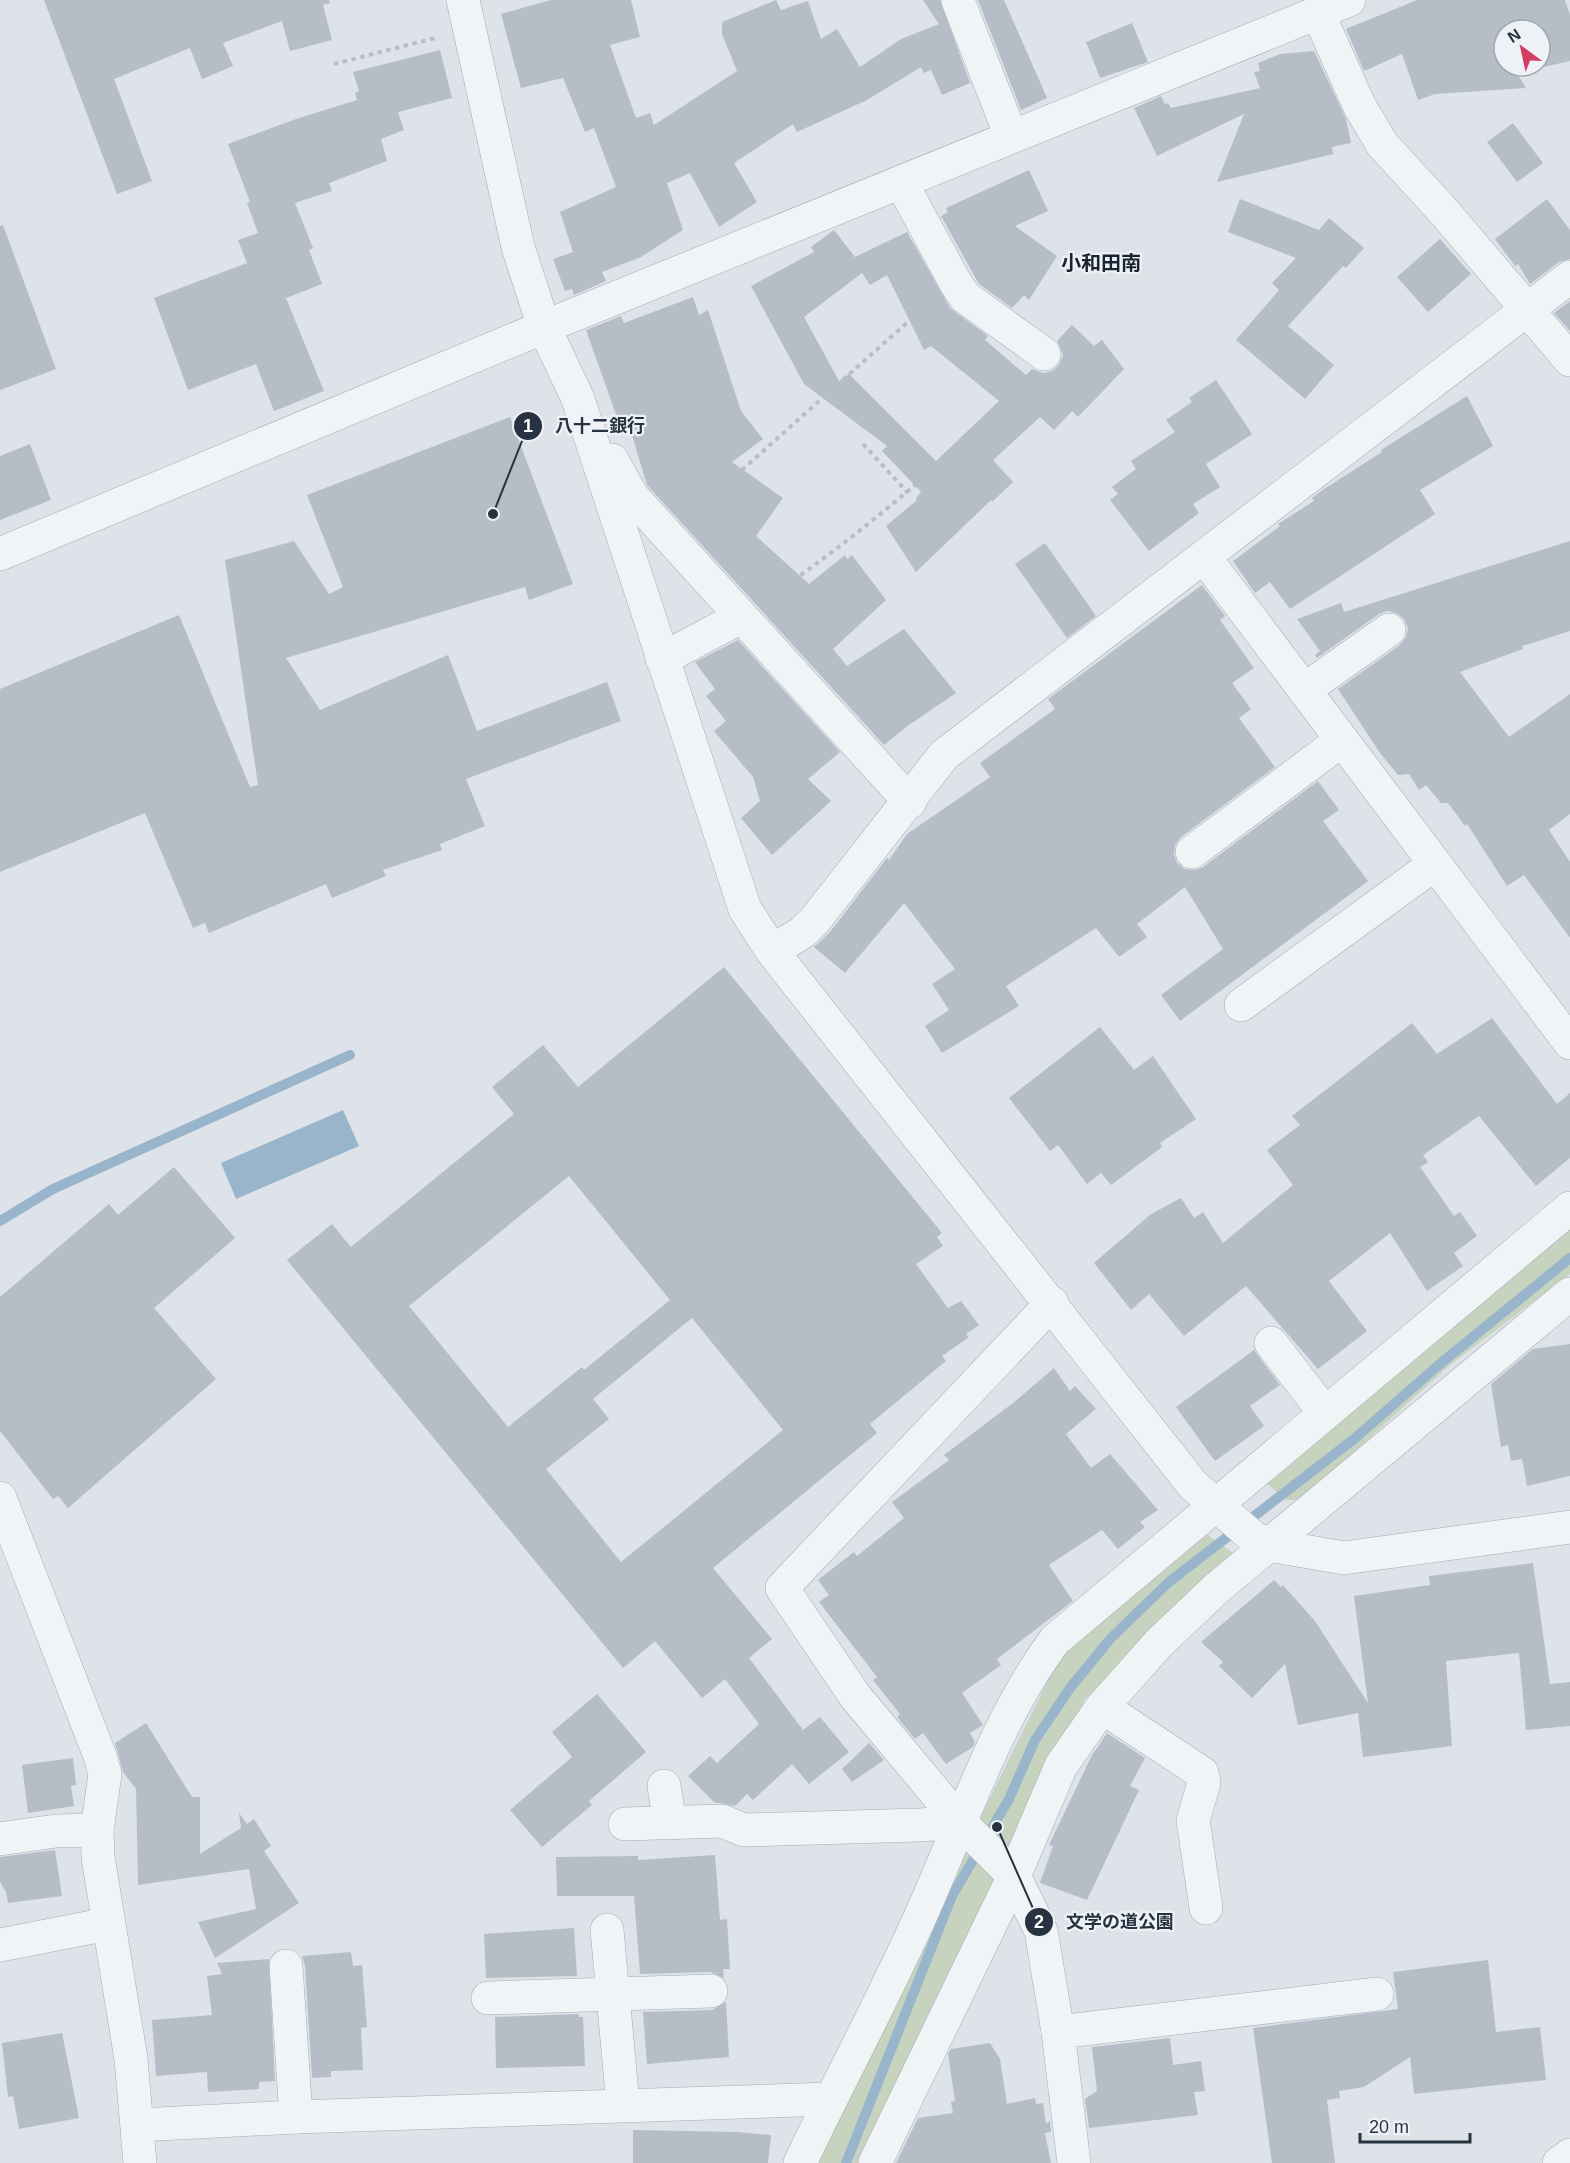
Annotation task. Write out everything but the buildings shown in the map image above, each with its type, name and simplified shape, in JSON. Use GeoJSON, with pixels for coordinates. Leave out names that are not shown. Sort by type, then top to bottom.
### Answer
{"type":"FeatureCollection","features":[{"type":"Feature","properties":{"kind":"street"},"geometry":{"type":"LineString","coordinates":[[0,554],[544,327],[1349,0]]}},
{"type":"Feature","properties":{"kind":"street"},"geometry":{"type":"LineString","coordinates":[[958,1],[1011,136]]}},
{"type":"Feature","properties":{"kind":"street"},"geometry":{"type":"LineString","coordinates":[[1318,13],[1359,105],[1382,144],[1528,309],[1570,360]]}},
{"type":"Feature","properties":{"kind":"street"},"geometry":{"type":"LineString","coordinates":[[467,15],[518,247],[544,327],[578,399],[632,496],[910,802]]}},
{"type":"Feature","properties":{"kind":"street"},"geometry":{"type":"LineString","coordinates":[[901,182],[965,297],[1044,354]]}},
{"type":"Feature","properties":{"kind":"street"},"geometry":{"type":"LineString","coordinates":[[772,951],[802,932],[814,920],[910,802],[944,755],[1570,278]]}},
{"type":"Feature","properties":{"kind":"street"},"geometry":{"type":"LineString","coordinates":[[578,399],[745,909],[772,951],[1052,1303],[1193,1485],[1220,1510],[1261,1541],[1344,1558],[1570,1527]]}},
{"type":"Feature","properties":{"kind":"street"},"geometry":{"type":"LineString","coordinates":[[1204,558],[1570,1042]]}},
{"type":"Feature","properties":{"kind":"street"},"geometry":{"type":"LineString","coordinates":[[662,659],[741,617]]}},
{"type":"Feature","properties":{"kind":"street"},"geometry":{"type":"LineString","coordinates":[[1304,690],[1389,630]]}},
{"type":"Feature","properties":{"kind":"street"},"geometry":{"type":"LineString","coordinates":[[1192,852],[1342,740]]}},
{"type":"Feature","properties":{"kind":"street"},"geometry":{"type":"LineString","coordinates":[[1240,1005],[1435,864]]}},
{"type":"Feature","properties":{"kind":"street"},"geometry":{"type":"LineString","coordinates":[[800,2163],[928,1899],[1037,1664],[1055,1640],[1220,1510],[1324,1412],[1567,1217]]}},
{"type":"Feature","properties":{"kind":"street"},"geometry":{"type":"LineString","coordinates":[[875,2163],[1009,1871],[1060,1766],[1102,1707],[1159,1643],[1217,1588],[1261,1541],[1570,1294]]}},
{"type":"Feature","properties":{"kind":"street"},"geometry":{"type":"LineString","coordinates":[[1052,1303],[782,1588],[855,1696],[963,1824],[1009,1871],[1041,1931],[1058,2032],[1074,2163]]}},
{"type":"Feature","properties":{"kind":"street"},"geometry":{"type":"LineString","coordinates":[[1271,1343],[1324,1412]]}},
{"type":"Feature","properties":{"kind":"street"},"geometry":{"type":"LineString","coordinates":[[0,1498],[105,1774],[97,1830],[108,1924],[131,2060],[140,2163]]}},
{"type":"Feature","properties":{"kind":"street"},"geometry":{"type":"LineString","coordinates":[[1102,1707],[1202,1773],[1204,1783],[1193,1820],[1206,1908]]}},
{"type":"Feature","properties":{"kind":"street"},"geometry":{"type":"LineString","coordinates":[[664,1786],[670,1823]]}},
{"type":"Feature","properties":{"kind":"street"},"geometry":{"type":"LineString","coordinates":[[625,1824],[722,1821],[744,1830],[963,1824]]}},
{"type":"Feature","properties":{"kind":"street"},"geometry":{"type":"LineString","coordinates":[[0,1839],[56,1831],[97,1830]]}},
{"type":"Feature","properties":{"kind":"street"},"geometry":{"type":"LineString","coordinates":[[0,1945],[108,1924]]}},
{"type":"Feature","properties":{"kind":"street"},"geometry":{"type":"LineString","coordinates":[[607,1930],[615,1994],[623,2105]]}},
{"type":"Feature","properties":{"kind":"street"},"geometry":{"type":"LineString","coordinates":[[286,1966],[296,2117]]}},
{"type":"Feature","properties":{"kind":"street"},"geometry":{"type":"LineString","coordinates":[[488,1998],[711,1991]]}},
{"type":"Feature","properties":{"kind":"street"},"geometry":{"type":"LineString","coordinates":[[1058,2032],[1377,1994]]}},
{"type":"Feature","properties":{"kind":"street"},"geometry":{"type":"LineString","coordinates":[[138,2125],[296,2117],[830,2099]]}},
{"type":"Feature","properties":{"kind":"street"},"geometry":{"type":"LineString","coordinates":[[1559,2163],[1570,2155]]}},
{"type":"Feature","properties":{"kind":"path"},"geometry":{"type":"LineString","coordinates":[[334,64],[467,15]]}},
{"type":"Feature","properties":{"kind":"path"},"geometry":{"type":"LineString","coordinates":[[668,536],[886,338],[955,282]]}},
{"type":"Feature","properties":{"kind":"path"},"geometry":{"type":"LineString","coordinates":[[649,284],[699,442],[728,483]]}},
{"type":"Feature","properties":{"kind":"path"},"geometry":{"type":"LineString","coordinates":[[863,444],[908,493]]}},
{"type":"Feature","properties":{"kind":"path"},"geometry":{"type":"LineString","coordinates":[[741,617],[829,557],[908,493],[960,445]]}},
{"type":"Feature","properties":{"kind":"green space"},"geometry":{"type":"Polygon","coordinates":[[[1570,1230],[1570,1274],[1450,1365],[1301,1500],[1287,1500],[1267,1484],[1270,1475],[1570,1230]]]}},
{"type":"Feature","properties":{"kind":"green space"},"geometry":{"type":"Polygon","coordinates":[[[1202,1531],[1236,1555],[1086,1698],[1044,1774],[862,2163],[816,2163],[937,1905],[1062,1652],[1202,1531]]]}},
{"type":"Feature","properties":{"kind":"water"},"geometry":{"type":"Polygon","coordinates":[[[343,1110],[359,1146],[236,1199],[221,1163],[343,1110]]]}},
{"type":"Feature","properties":{"kind":"waterway"},"geometry":{"type":"LineString","coordinates":[[0,1221],[53,1189],[350,1055]]}},
{"type":"Feature","properties":{"kind":"waterway"},"geometry":{"type":"LineString","coordinates":[[846,2163],[952,1896],[1009,1799],[1035,1740],[1070,1688],[1111,1638],[1169,1582],[1354,1439],[1441,1363],[1570,1258]]}},
{"type":"Feature","properties":{"kind":"place","name":"八十二銀行"},"geometry":{"type":"Point","coordinates":[493,514]}},
{"type":"Feature","properties":{"kind":"place","name":"文学の道公園"},"geometry":{"type":"Point","coordinates":[997,1827]}},
{"type":"Feature","properties":{"kind":"district","name":"小和田南"},"geometry":{"type":"Point","coordinates":[1101,263]}}]}
